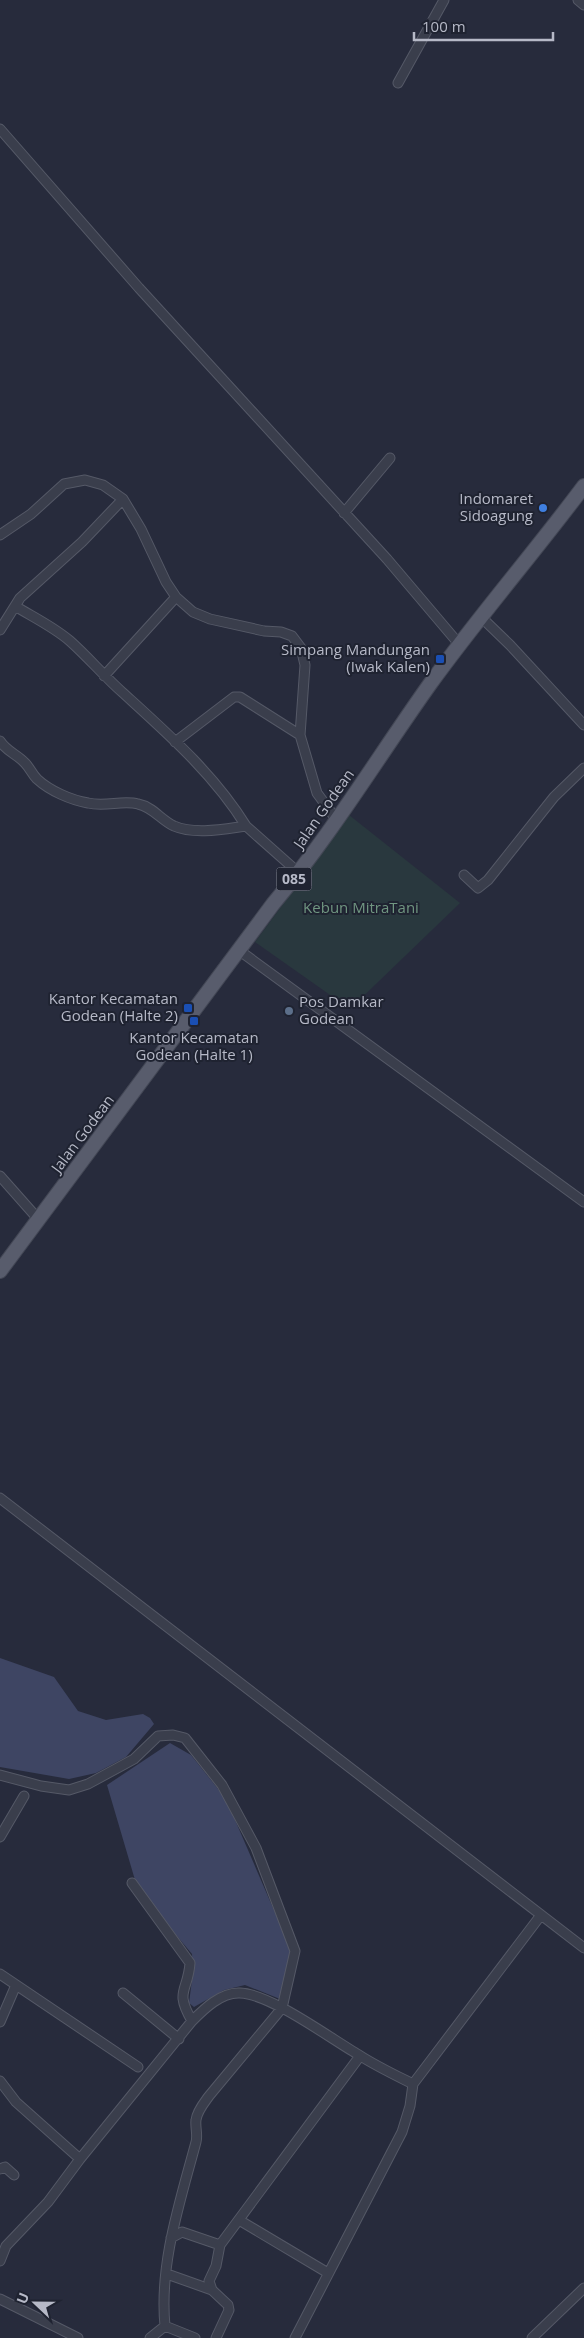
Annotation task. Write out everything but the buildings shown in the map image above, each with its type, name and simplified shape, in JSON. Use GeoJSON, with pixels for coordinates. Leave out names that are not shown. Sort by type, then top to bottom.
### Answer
{"type":"FeatureCollection","features":[{"type":"Feature","properties":{"kind":"main road","name":"Jalan Godean"},"geometry":{"type":"LineString","coordinates":[[0,1270],[240,951],[273,904],[299,873],[480,616],[537,548],[584,486]]}},
{"type":"Feature","properties":{"kind":"street"},"geometry":{"type":"LineString","coordinates":[[398,83],[444,0]]}},
{"type":"Feature","properties":{"kind":"street"},"geometry":{"type":"LineString","coordinates":[[578,0],[584,5]]}},
{"type":"Feature","properties":{"kind":"street"},"geometry":{"type":"LineString","coordinates":[[0,129],[146,295],[344,512],[460,644]]}},
{"type":"Feature","properties":{"kind":"street"},"geometry":{"type":"LineString","coordinates":[[344,512],[390,458]]}},
{"type":"Feature","properties":{"kind":"street"},"geometry":{"type":"LineString","coordinates":[[0,535],[31,514],[54,491],[68,482],[85,480],[103,485],[123,500],[141,529],[166,582],[176,597],[192,612],[210,619],[264,631],[282,632],[294,639],[301,648],[305,665],[300,735],[317,793],[336,819]]}},
{"type":"Feature","properties":{"kind":"street"},"geometry":{"type":"LineString","coordinates":[[0,630],[20,598],[82,542],[123,500]]}},
{"type":"Feature","properties":{"kind":"street"},"geometry":{"type":"LineString","coordinates":[[104,676],[176,597]]}},
{"type":"Feature","properties":{"kind":"street"},"geometry":{"type":"LineString","coordinates":[[15,606],[69,640],[201,768],[236,810],[246,826],[299,873]]}},
{"type":"Feature","properties":{"kind":"street"},"geometry":{"type":"LineString","coordinates":[[480,616],[510,645],[584,725]]}},
{"type":"Feature","properties":{"kind":"street"},"geometry":{"type":"LineString","coordinates":[[175,742],[234,698],[240,698],[300,735]]}},
{"type":"Feature","properties":{"kind":"street"},"geometry":{"type":"LineString","coordinates":[[0,741],[6,750],[24,762],[37,779],[59,793],[74,799],[89,804],[136,803],[156,812],[174,826],[187,829],[216,830],[246,826]]}},
{"type":"Feature","properties":{"kind":"street"},"geometry":{"type":"LineString","coordinates":[[464,875],[478,888],[488,880],[554,797],[584,768]]}},
{"type":"Feature","properties":{"kind":"street"},"geometry":{"type":"LineString","coordinates":[[240,951],[584,1202]]}},
{"type":"Feature","properties":{"kind":"street"},"geometry":{"type":"LineString","coordinates":[[0,1176],[39,1220]]}},
{"type":"Feature","properties":{"kind":"street"},"geometry":{"type":"LineString","coordinates":[[0,1498],[584,1948]]}},
{"type":"Feature","properties":{"kind":"street"},"geometry":{"type":"LineString","coordinates":[[0,1775],[41,1786],[69,1790],[88,1784],[134,1759],[158,1736],[174,1735],[186,1738],[222,1785],[256,1848],[295,1951],[282,2008],[200,2108],[196,2119],[197,2137],[171,2238],[163,2306],[165,2326]]}},
{"type":"Feature","properties":{"kind":"street"},"geometry":{"type":"LineString","coordinates":[[0,1837],[24,1796]]}},
{"type":"Feature","properties":{"kind":"street"},"geometry":{"type":"LineString","coordinates":[[132,1883],[190,1963],[183,1990],[183,1999],[192,2021]]}},
{"type":"Feature","properties":{"kind":"street"},"geometry":{"type":"LineString","coordinates":[[295,2338],[402,2132],[410,2106],[413,2084],[541,1915]]}},
{"type":"Feature","properties":{"kind":"street"},"geometry":{"type":"LineString","coordinates":[[0,1974],[138,2067]]}},
{"type":"Feature","properties":{"kind":"street"},"geometry":{"type":"LineString","coordinates":[[0,2022],[16,1985]]}},
{"type":"Feature","properties":{"kind":"street"},"geometry":{"type":"LineString","coordinates":[[0,2261],[6,2246],[48,2202],[80,2159],[192,2021],[205,2008],[227,1995],[240,1992],[282,2008],[360,2056],[413,2084]]}},
{"type":"Feature","properties":{"kind":"street"},"geometry":{"type":"LineString","coordinates":[[123,1993],[179,2039]]}},
{"type":"Feature","properties":{"kind":"street"},"geometry":{"type":"LineString","coordinates":[[212,2290],[209,2281],[216,2266],[220,2245],[360,2056]]}},
{"type":"Feature","properties":{"kind":"street"},"geometry":{"type":"LineString","coordinates":[[2,2087],[16,2102],[80,2159]]}},
{"type":"Feature","properties":{"kind":"street"},"geometry":{"type":"LineString","coordinates":[[0,2169],[5,2167],[14,2175]]}},
{"type":"Feature","properties":{"kind":"street"},"geometry":{"type":"LineString","coordinates":[[239,2220],[328,2273]]}},
{"type":"Feature","properties":{"kind":"street"},"geometry":{"type":"LineString","coordinates":[[171,2238],[182,2232],[220,2245]]}},
{"type":"Feature","properties":{"kind":"street"},"geometry":{"type":"LineString","coordinates":[[167,2274],[212,2290],[224,2299],[229,2310],[216,2338]]}},
{"type":"Feature","properties":{"kind":"street"},"geometry":{"type":"LineString","coordinates":[[532,2338],[584,2288]]}},
{"type":"Feature","properties":{"kind":"street"},"geometry":{"type":"LineString","coordinates":[[0,2299],[78,2338]]}},
{"type":"Feature","properties":{"kind":"street"},"geometry":{"type":"LineString","coordinates":[[150,2338],[165,2326]]}},
{"type":"Feature","properties":{"kind":"street"},"geometry":{"type":"LineString","coordinates":[[165,2326],[195,2338]]}},
{"type":"Feature","properties":{"kind":"green space","name":"Kebun MitraTani"},"geometry":{"type":"Polygon","coordinates":[[[349,815],[460,903],[350,1009],[255,942],[349,815]]]}},
{"type":"Feature","properties":{"kind":"water"},"geometry":{"type":"Polygon","coordinates":[[[0,1658],[54,1677],[78,1711],[106,1720],[143,1714],[150,1718],[154,1724],[126,1757],[96,1773],[69,1779],[0,1767],[0,1658]]]}},
{"type":"Feature","properties":{"kind":"water"},"geometry":{"type":"Polygon","coordinates":[[[170,1743],[191,1755],[226,1799],[292,1952],[280,1999],[245,1985],[224,1990],[194,2007],[189,2003],[193,1972],[192,1954],[150,1904],[135,1880],[107,1785],[170,1743]]]}},
{"type":"Feature","properties":{"kind":"place","name":"Indomaret Sidoagung"},"geometry":{"type":"Point","coordinates":[543,508]}},
{"type":"Feature","properties":{"kind":"place","name":"Simpang Mandungan (Iwak Kalen)"},"geometry":{"type":"Point","coordinates":[440,659]}},
{"type":"Feature","properties":{"kind":"place","name":"Kantor Kecamatan Godean (Halte 2)"},"geometry":{"type":"Point","coordinates":[188,1008]}},
{"type":"Feature","properties":{"kind":"place","name":"Pos Damkar Godean"},"geometry":{"type":"Point","coordinates":[289,1011]}},
{"type":"Feature","properties":{"kind":"place","name":"Kantor Kecamatan Godean (Halte 1)"},"geometry":{"type":"Point","coordinates":[194,1021]}}]}
